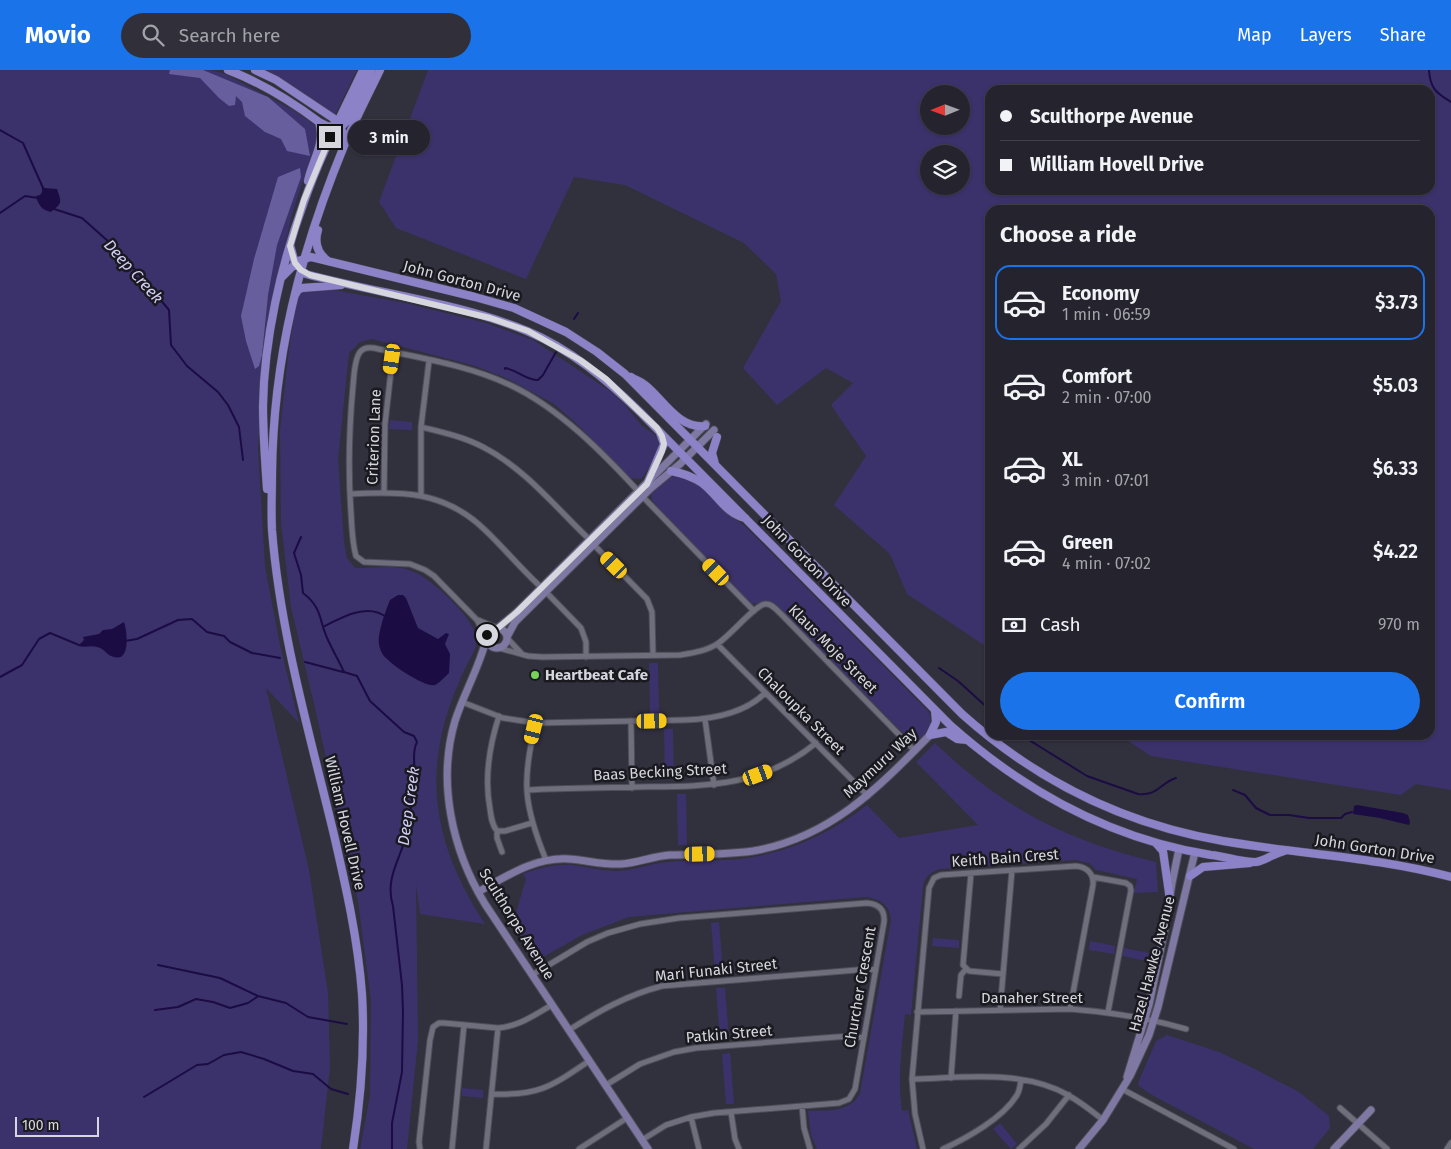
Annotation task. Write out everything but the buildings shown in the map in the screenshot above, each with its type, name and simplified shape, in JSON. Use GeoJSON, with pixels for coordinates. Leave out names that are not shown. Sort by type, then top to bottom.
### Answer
{"type":"FeatureCollection","features":[{"type":"Feature","properties":{"kind":"main road"},"geometry":{"type":"LineString","coordinates":[[228,70],[250,78],[272,90],[319,122],[338,126],[347,121],[372,70]]}},
{"type":"Feature","properties":{"kind":"main road"},"geometry":{"type":"LineString","coordinates":[[255,70],[290,89],[338,126],[344,134],[345,144]]}},
{"type":"Feature","properties":{"kind":"main road","name":"William Hovell Drive"},"geometry":{"type":"LineString","coordinates":[[271,506],[267,489],[263,404],[268,345],[282,277],[304,200],[362,70]]}},
{"type":"Feature","properties":{"kind":"main road","name":"William Hovell Drive"},"geometry":{"type":"LineString","coordinates":[[353,1149],[361,1078],[363,1036],[362,994],[356,941],[283,614],[272,530],[272,435],[275,398],[284,337],[298,266],[304,259],[345,144],[380,70]]}},
{"type":"Feature","properties":{"kind":"main road"},"geometry":{"type":"LineString","coordinates":[[304,200],[311,168],[321,143],[322,133],[319,122]]}},
{"type":"Feature","properties":{"kind":"main road"},"geometry":{"type":"LineString","coordinates":[[326,194],[325,208],[316,238],[317,249],[321,256],[331,262]]}},
{"type":"Feature","properties":{"kind":"main road"},"geometry":{"type":"LineString","coordinates":[[282,277],[298,266],[290,246]]}},
{"type":"Feature","properties":{"kind":"main road","name":"John Gorton Drive"},"geometry":{"type":"LineString","coordinates":[[304,259],[311,258],[331,262],[514,308],[572,336],[604,357],[625,374],[948,701],[985,733]]}},
{"type":"Feature","properties":{"kind":"main road","name":"John Gorton Drive"},"geometry":{"type":"LineString","coordinates":[[298,266],[306,274],[490,318],[528,331],[580,360],[606,379],[657,428],[934,710],[967,740],[1017,778],[1056,801],[1110,827],[1156,843],[1195,852],[1257,862],[1275,854],[1294,850]]}},
{"type":"Feature","properties":{"kind":"main road"},"geometry":{"type":"LineString","coordinates":[[292,300],[298,290],[302,288],[348,284]]}},
{"type":"Feature","properties":{"kind":"main road"},"geometry":{"type":"LineString","coordinates":[[625,374],[644,384],[676,416],[699,426],[706,425]]}},
{"type":"Feature","properties":{"kind":"main road"},"geometry":{"type":"LineString","coordinates":[[647,484],[664,444],[657,428]]}},
{"type":"Feature","properties":{"kind":"main road"},"geometry":{"type":"LineString","coordinates":[[715,464],[712,453],[716,433]]}},
{"type":"Feature","properties":{"kind":"main road"},"geometry":{"type":"LineString","coordinates":[[671,471],[693,478],[703,484],[734,515],[747,518]]}},
{"type":"Feature","properties":{"kind":"main road"},"geometry":{"type":"LineString","coordinates":[[930,735],[936,722],[934,710]]}},
{"type":"Feature","properties":{"kind":"main road"},"geometry":{"type":"LineString","coordinates":[[930,735],[946,732],[957,739],[967,740]]}},
{"type":"Feature","properties":{"kind":"main road","name":"John Gorton Drive"},"geometry":{"type":"LineString","coordinates":[[993,740],[1033,769],[1093,802],[1121,813],[1183,832],[1198,836],[1395,864],[1451,877]]}},
{"type":"Feature","properties":{"kind":"main road"},"geometry":{"type":"LineString","coordinates":[[1179,848],[1183,832]]}},
{"type":"Feature","properties":{"kind":"main road"},"geometry":{"type":"LineString","coordinates":[[1195,852],[1198,836]]}},
{"type":"Feature","properties":{"kind":"main road"},"geometry":{"type":"LineString","coordinates":[[1156,843],[1163,851],[1170,900]]}},
{"type":"Feature","properties":{"kind":"main road"},"geometry":{"type":"LineString","coordinates":[[1190,876],[1203,867],[1257,862]]}},
{"type":"Feature","properties":{"kind":"street"},"geometry":{"type":"LineString","coordinates":[[370,348],[393,352],[486,375],[533,397],[554,411],[574,428],[754,611],[717,644],[692,653],[586,657],[523,655],[490,646],[477,620],[434,576],[425,570],[410,564],[369,563],[357,558],[354,552],[350,494],[350,422],[358,356],[362,350],[370,348]]}},
{"type":"Feature","properties":{"kind":"street","name":"Criterion Lane"},"geometry":{"type":"LineString","coordinates":[[384,493],[385,424],[393,352]]}},
{"type":"Feature","properties":{"kind":"street"},"geometry":{"type":"LineString","coordinates":[[421,495],[421,427],[429,361]]}},
{"type":"Feature","properties":{"kind":"street"},"geometry":{"type":"LineString","coordinates":[[640,495],[647,484],[706,425]]}},
{"type":"Feature","properties":{"kind":"street"},"geometry":{"type":"LineString","coordinates":[[421,427],[462,438],[501,457],[530,480],[647,599],[652,612],[653,655]]}},
{"type":"Feature","properties":{"kind":"street"},"geometry":{"type":"LineString","coordinates":[[481,660],[506,643],[515,622],[544,590],[640,495],[716,433]]}},
{"type":"Feature","properties":{"kind":"street"},"geometry":{"type":"LineString","coordinates":[[350,494],[421,495],[452,506],[473,519],[581,628],[586,642],[586,657]]}},
{"type":"Feature","properties":{"kind":"street"},"geometry":{"type":"LineString","coordinates":[[486,639],[491,630],[498,628],[544,590]]}},
{"type":"Feature","properties":{"kind":"street","name":"Klaus Moje Street"},"geometry":{"type":"LineString","coordinates":[[754,611],[763,604],[772,606],[915,750]]}},
{"type":"Feature","properties":{"kind":"street"},"geometry":{"type":"LineString","coordinates":[[477,620],[505,632],[507,637],[523,655]]}},
{"type":"Feature","properties":{"kind":"street","name":"Sculthorpe Avenue"},"geometry":{"type":"LineString","coordinates":[[486,639],[481,660],[462,702],[450,747],[449,797],[452,824],[460,852],[468,875],[478,892],[648,1149]]}},
{"type":"Feature","properties":{"kind":"street","name":"Chaloupka Street"},"geometry":{"type":"LineString","coordinates":[[717,644],[868,796]]}},
{"type":"Feature","properties":{"kind":"street"},"geometry":{"type":"LineString","coordinates":[[462,702],[499,716],[536,723],[632,722],[705,719],[742,708],[757,700],[765,692]]}},
{"type":"Feature","properties":{"kind":"street"},"geometry":{"type":"LineString","coordinates":[[499,716],[490,749],[487,778],[492,820],[502,852]]}},
{"type":"Feature","properties":{"kind":"street"},"geometry":{"type":"LineString","coordinates":[[705,719],[714,785]]}},
{"type":"Feature","properties":{"kind":"street"},"geometry":{"type":"LineString","coordinates":[[632,722],[632,788]]}},
{"type":"Feature","properties":{"kind":"street"},"geometry":{"type":"LineString","coordinates":[[536,723],[529,753],[526,790],[532,823],[546,860]]}},
{"type":"Feature","properties":{"kind":"street","name":"Maymuru Way"},"geometry":{"type":"LineString","coordinates":[[478,892],[512,872],[546,860],[570,859],[602,864],[620,864],[668,855],[724,854],[755,851],[786,843],[816,830],[848,812],[868,796],[930,735]]}},
{"type":"Feature","properties":{"kind":"street","name":"Baas Becking Street"},"geometry":{"type":"LineString","coordinates":[[526,790],[714,785],[739,780],[770,770],[798,756],[816,743]]}},
{"type":"Feature","properties":{"kind":"street"},"geometry":{"type":"LineString","coordinates":[[497,831],[505,831],[532,823]]}},
{"type":"Feature","properties":{"kind":"street","name":"Hazel Hawke Avenue"},"geometry":{"type":"LineString","coordinates":[[1127,1080],[1127,1073],[1145,1018],[1165,928],[1179,848]]}},
{"type":"Feature","properties":{"kind":"street","name":"Hazel Hawke Avenue"},"geometry":{"type":"LineString","coordinates":[[1082,1148],[1103,1120],[1134,1069],[1154,1020],[1195,852]]}},
{"type":"Feature","properties":{"kind":"street","name":"Keith Bain Crest"},"geometry":{"type":"LineString","coordinates":[[923,1149],[915,1114],[912,1079],[930,884],[937,876],[1079,866],[1088,870],[1093,877],[1126,883],[1130,886],[1131,890],[1108,1012]]}},
{"type":"Feature","properties":{"kind":"street"},"geometry":{"type":"LineString","coordinates":[[1000,1010],[1012,870]]}},
{"type":"Feature","properties":{"kind":"street"},"geometry":{"type":"LineString","coordinates":[[966,970],[962,961],[971,873]]}},
{"type":"Feature","properties":{"kind":"street"},"geometry":{"type":"LineString","coordinates":[[1070,1010],[1093,886],[1093,877]]}},
{"type":"Feature","properties":{"kind":"street","name":"Churcher Crescent"},"geometry":{"type":"LineString","coordinates":[[532,975],[587,942],[635,925],[679,918],[867,903],[876,904],[880,907],[885,917],[864,1038],[851,1097],[843,1102],[690,1117],[666,1126],[642,1140]]}},
{"type":"Feature","properties":{"kind":"street","name":"Mari Funaki Street"},"geometry":{"type":"LineString","coordinates":[[569,1030],[608,1006],[639,992],[662,986],[876,970]]}},
{"type":"Feature","properties":{"kind":"street"},"geometry":{"type":"LineString","coordinates":[[966,970],[1003,974]]}},
{"type":"Feature","properties":{"kind":"street"},"geometry":{"type":"LineString","coordinates":[[959,996],[962,975],[966,970]]}},
{"type":"Feature","properties":{"kind":"street"},"geometry":{"type":"LineString","coordinates":[[420,1149],[419,1142],[431,1030],[440,1023],[498,1028],[522,1023],[552,1005]]}},
{"type":"Feature","properties":{"kind":"street","name":"Danaher Street"},"geometry":{"type":"LineString","coordinates":[[918,1012],[1000,1010],[1108,1012],[1145,1018],[1186,1029]]}},
{"type":"Feature","properties":{"kind":"street"},"geometry":{"type":"LineString","coordinates":[[951,1078],[956,1011]]}},
{"type":"Feature","properties":{"kind":"street"},"geometry":{"type":"LineString","coordinates":[[452,1149],[464,1025]]}},
{"type":"Feature","properties":{"kind":"street"},"geometry":{"type":"LineString","coordinates":[[486,1149],[498,1028]]}},
{"type":"Feature","properties":{"kind":"street","name":"Patkin Street"},"geometry":{"type":"LineString","coordinates":[[606,1085],[650,1060],[682,1050],[836,1037],[854,1036],[864,1038]]}},
{"type":"Feature","properties":{"kind":"street"},"geometry":{"type":"LineString","coordinates":[[492,1094],[528,1094],[542,1090],[590,1061]]}},
{"type":"Feature","properties":{"kind":"street"},"geometry":{"type":"LineString","coordinates":[[912,1079],[1004,1078],[1045,1085],[1069,1095],[1103,1120]]}},
{"type":"Feature","properties":{"kind":"street"},"geometry":{"type":"LineString","coordinates":[[943,1149],[978,1129],[1003,1110],[1017,1094],[1021,1080]]}},
{"type":"Feature","properties":{"kind":"street"},"geometry":{"type":"LineString","coordinates":[[1122,1089],[1225,1147],[1234,1149]]}},
{"type":"Feature","properties":{"kind":"street"},"geometry":{"type":"LineString","coordinates":[[1019,1149],[1046,1124],[1069,1095]]}},
{"type":"Feature","properties":{"kind":"street"},"geometry":{"type":"LineString","coordinates":[[802,1106],[804,1128],[810,1149]]}},
{"type":"Feature","properties":{"kind":"street"},"geometry":{"type":"LineString","coordinates":[[1340,1108],[1387,1149]]}},
{"type":"Feature","properties":{"kind":"street"},"geometry":{"type":"LineString","coordinates":[[1334,1149],[1371,1110]]}},
{"type":"Feature","properties":{"kind":"street"},"geometry":{"type":"LineString","coordinates":[[731,1112],[735,1139],[739,1149]]}},
{"type":"Feature","properties":{"kind":"street"},"geometry":{"type":"LineString","coordinates":[[690,1117],[699,1149]]}},
{"type":"Feature","properties":{"kind":"street"},"geometry":{"type":"LineString","coordinates":[[579,1149],[627,1118]]}},
{"type":"Feature","properties":{"kind":"street"},"geometry":{"type":"LineString","coordinates":[[1447,1149],[1451,1143]]}},
{"type":"Feature","properties":{"kind":"shaded area"},"geometry":{"type":"Polygon","coordinates":[[[0,70],[211,70],[225,74],[293,110],[318,127],[318,145],[302,183],[292,214],[276,288],[263,379],[258,449],[265,567],[280,645],[299,723],[266,688],[309,870],[328,993],[330,1067],[321,1149],[0,1149],[0,70]]]}},
{"type":"Feature","properties":{"kind":"shaded area"},"geometry":{"type":"Polygon","coordinates":[[[170,70],[203,70],[268,97],[305,129],[310,156],[287,151],[281,139],[265,132],[245,116],[242,102],[236,96],[235,105],[229,106],[200,78],[169,74],[170,70]]]}},
{"type":"Feature","properties":{"kind":"shaded area"},"geometry":{"type":"Polygon","coordinates":[[[262,70],[357,70],[335,115],[283,81],[262,70]]]}},
{"type":"Feature","properties":{"kind":"shaded area"},"geometry":{"type":"Polygon","coordinates":[[[428,70],[1451,70],[1451,790],[1416,784],[1401,795],[1151,756],[1127,740],[1435,740],[1435,205],[985,205],[985,646],[907,594],[890,554],[834,505],[866,456],[831,405],[853,383],[826,368],[777,405],[743,368],[781,301],[776,274],[744,243],[625,185],[574,177],[526,279],[396,228],[379,202],[428,70]]]}},
{"type":"Feature","properties":{"kind":"shaded area"},"geometry":{"type":"Polygon","coordinates":[[[300,168],[301,177],[277,245],[268,295],[262,355],[259,366],[255,369],[246,341],[241,316],[254,259],[278,177],[300,168]]]}},
{"type":"Feature","properties":{"kind":"shaded area"},"geometry":{"type":"Polygon","coordinates":[[[42,186],[57,189],[59,194],[60,202],[51,212],[42,208],[37,199],[36,196],[42,192],[42,186]]]}},
{"type":"Feature","properties":{"kind":"shaded area"},"geometry":{"type":"Polygon","coordinates":[[[328,289],[405,303],[486,323],[533,340],[610,391],[625,405],[642,426],[654,434],[658,440],[659,447],[657,456],[641,479],[630,478],[576,423],[554,404],[506,378],[472,365],[372,339],[360,342],[349,353],[338,460],[344,542],[347,558],[355,568],[387,567],[414,572],[434,585],[454,603],[470,622],[476,635],[475,649],[457,686],[445,721],[438,755],[436,788],[440,822],[450,855],[465,889],[485,924],[420,914],[416,884],[418,1040],[407,1149],[360,1149],[370,1096],[371,1001],[358,901],[291,607],[281,523],[280,430],[297,299],[300,293],[310,290],[328,289]]]}},
{"type":"Feature","properties":{"kind":"shaded area"},"geometry":{"type":"Polygon","coordinates":[[[390,420],[412,422],[412,430],[389,429],[390,420]]]}},
{"type":"Feature","properties":{"kind":"shaded area"},"geometry":{"type":"Polygon","coordinates":[[[677,475],[700,486],[731,516],[745,526],[928,711],[931,720],[929,729],[923,737],[915,742],[905,735],[774,603],[764,601],[751,603],[660,512],[652,500],[651,493],[670,478],[677,475]]]}},
{"type":"Feature","properties":{"kind":"shaded area"},"geometry":{"type":"Polygon","coordinates":[[[398,595],[403,595],[406,598],[418,628],[438,639],[446,633],[449,634],[445,644],[450,654],[449,673],[435,685],[417,680],[402,671],[385,657],[381,650],[379,635],[384,616],[390,600],[398,595]]]}},
{"type":"Feature","properties":{"kind":"shaded area"},"geometry":{"type":"Polygon","coordinates":[[[124,622],[126,644],[123,655],[114,657],[97,647],[78,646],[84,640],[83,637],[99,634],[103,630],[112,629],[124,622]]]}},
{"type":"Feature","properties":{"kind":"shaded area"},"geometry":{"type":"Polygon","coordinates":[[[649,663],[658,663],[659,713],[650,713],[649,663]]]}},
{"type":"Feature","properties":{"kind":"shaded area"},"geometry":{"type":"Polygon","coordinates":[[[664,729],[673,729],[674,779],[665,779],[664,729]]]}},
{"type":"Feature","properties":{"kind":"shaded area"},"geometry":{"type":"Polygon","coordinates":[[[935,743],[985,786],[1037,819],[1093,844],[1156,862],[1158,892],[1134,893],[1137,879],[1096,870],[1089,863],[1075,860],[940,869],[929,875],[923,886],[911,1015],[905,1014],[901,1050],[902,1111],[908,1110],[917,1149],[817,1149],[811,1135],[808,1111],[844,1107],[851,1104],[860,1093],[891,920],[889,910],[880,901],[866,897],[629,917],[582,935],[538,960],[534,959],[512,926],[526,879],[523,874],[547,867],[572,865],[617,871],[666,862],[727,860],[765,855],[818,836],[867,805],[899,838],[978,825],[916,762],[935,743]]]}},
{"type":"Feature","properties":{"kind":"shaded area"},"geometry":{"type":"Polygon","coordinates":[[[677,794],[686,794],[687,845],[678,845],[677,794]]]}},
{"type":"Feature","properties":{"kind":"shaded area"},"geometry":{"type":"Polygon","coordinates":[[[1354,806],[1403,813],[1408,815],[1409,825],[1353,814],[1354,806]]]}},
{"type":"Feature","properties":{"kind":"shaded area"},"geometry":{"type":"Polygon","coordinates":[[[719,922],[723,972],[715,973],[711,923],[719,922]]]}},
{"type":"Feature","properties":{"kind":"shaded area"},"geometry":{"type":"Polygon","coordinates":[[[933,938],[959,940],[959,948],[932,946],[933,938]]]}},
{"type":"Feature","properties":{"kind":"shaded area"},"geometry":{"type":"Polygon","coordinates":[[[1090,941],[1115,946],[1114,954],[1089,950],[1090,941]]]}},
{"type":"Feature","properties":{"kind":"shaded area"},"geometry":{"type":"Polygon","coordinates":[[[1124,948],[1149,953],[1147,961],[1122,956],[1124,948]]]}},
{"type":"Feature","properties":{"kind":"shaded area"},"geometry":{"type":"Polygon","coordinates":[[[716,988],[725,988],[729,1038],[720,1039],[716,988]]]}},
{"type":"Feature","properties":{"kind":"shaded area"},"geometry":{"type":"Polygon","coordinates":[[[1167,1035],[1219,1052],[1299,1092],[1329,1116],[1330,1128],[1313,1149],[1254,1149],[1152,1095],[1139,1086],[1138,1083],[1156,1041],[1167,1035]]]}},
{"type":"Feature","properties":{"kind":"shaded area"},"geometry":{"type":"Polygon","coordinates":[[[730,1053],[734,1104],[726,1104],[722,1054],[730,1053]]]}},
{"type":"Feature","properties":{"kind":"shaded area"},"geometry":{"type":"Polygon","coordinates":[[[462,1088],[483,1090],[483,1098],[462,1096],[462,1088]]]}},
{"type":"Feature","properties":{"kind":"shaded area"},"geometry":{"type":"Polygon","coordinates":[[[1000,1123],[1017,1144],[1011,1149],[993,1129],[1000,1123]]]}},
{"type":"Feature","properties":{"kind":"waterway"},"geometry":{"type":"LineString","coordinates":[[1429,70],[1432,85]]}},
{"type":"Feature","properties":{"kind":"waterway"},"geometry":{"type":"LineString","coordinates":[[1435,89],[1441,96],[1451,102]]}},
{"type":"Feature","properties":{"kind":"waterway"},"geometry":{"type":"LineString","coordinates":[[0,130],[23,143],[43,188]]}},
{"type":"Feature","properties":{"kind":"waterway","name":"Deep Creek"},"geometry":{"type":"LineString","coordinates":[[0,213],[25,196],[38,198]]}},
{"type":"Feature","properties":{"kind":"waterway","name":"Deep Creek"},"geometry":{"type":"LineString","coordinates":[[53,207],[54,209],[82,218],[109,242],[169,310],[171,345],[187,366],[218,392],[228,405],[239,427],[243,460]]}},
{"type":"Feature","properties":{"kind":"waterway"},"geometry":{"type":"LineString","coordinates":[[574,319],[578,313]]}},
{"type":"Feature","properties":{"kind":"waterway"},"geometry":{"type":"LineString","coordinates":[[505,369],[510,369],[533,380],[538,380],[543,375],[556,352]]}},
{"type":"Feature","properties":{"kind":"waterway","name":"Deep Creek"},"geometry":{"type":"LineString","coordinates":[[301,537],[294,553],[301,575],[303,593],[314,604],[320,615],[325,633],[344,672],[357,676],[370,701],[404,732],[414,736],[417,742],[414,752],[412,800],[405,841],[392,877],[391,886],[402,985],[403,1012],[402,1072],[392,1123],[392,1149]]}},
{"type":"Feature","properties":{"kind":"waterway"},"geometry":{"type":"LineString","coordinates":[[325,626],[363,611],[379,613],[386,617]]}},
{"type":"Feature","properties":{"kind":"waterway"},"geometry":{"type":"LineString","coordinates":[[125,641],[137,639],[178,620],[192,619],[207,632],[224,636],[230,642],[252,653],[280,658]]}},
{"type":"Feature","properties":{"kind":"waterway"},"geometry":{"type":"LineString","coordinates":[[0,677],[22,665],[39,639],[50,633],[79,645]]}},
{"type":"Feature","properties":{"kind":"waterway"},"geometry":{"type":"LineString","coordinates":[[305,662],[343,672]]}},
{"type":"Feature","properties":{"kind":"waterway"},"geometry":{"type":"LineString","coordinates":[[939,668],[958,681],[985,705]]}},
{"type":"Feature","properties":{"kind":"waterway"},"geometry":{"type":"LineString","coordinates":[[1029,740],[1087,776],[1138,794],[1155,791],[1176,778]]}},
{"type":"Feature","properties":{"kind":"waterway"},"geometry":{"type":"LineString","coordinates":[[1233,790],[1245,795],[1256,808],[1270,815],[1341,818],[1345,814],[1352,812]]}},
{"type":"Feature","properties":{"kind":"waterway"},"geometry":{"type":"LineString","coordinates":[[158,965],[220,978],[258,996],[286,1003],[308,1017],[347,1024]]}},
{"type":"Feature","properties":{"kind":"waterway"},"geometry":{"type":"LineString","coordinates":[[155,1010],[178,1007],[196,999],[230,1008],[248,1003],[257,997]]}},
{"type":"Feature","properties":{"kind":"waterway"},"geometry":{"type":"LineString","coordinates":[[144,1097],[197,1065],[208,1064],[224,1055],[241,1052],[293,1071],[313,1074],[331,1089],[348,1094]]}},
{"type":"Feature","properties":{"kind":"place","name":"Heartbeat Cafe"},"geometry":{"type":"Point","coordinates":[535,675]}},
{"type":"Feature","properties":{"kind":"route"},"geometry":{"type":"LineString","coordinates":[[330,137],[304,200],[290,246],[295,263],[301,270],[306,274],[490,318],[528,331],[580,360],[606,379],[657,428],[662,436],[664,444],[662,451],[647,484],[517,612],[498,628],[488,632],[487,635]]}}]}
